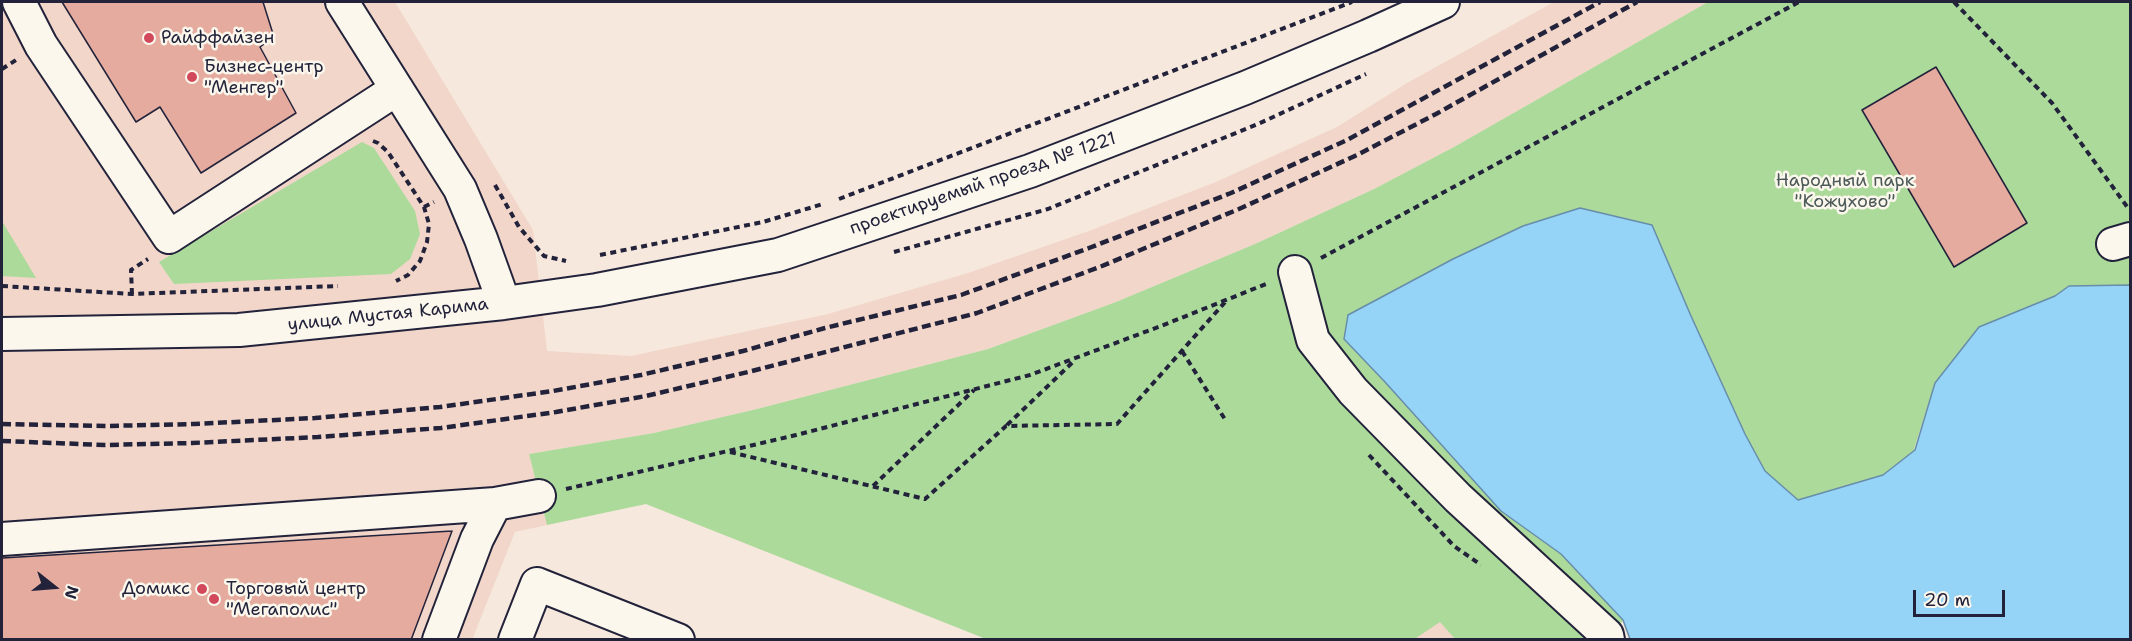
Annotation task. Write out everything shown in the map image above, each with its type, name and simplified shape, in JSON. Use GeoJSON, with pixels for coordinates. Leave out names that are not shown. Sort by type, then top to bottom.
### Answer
{"type":"FeatureCollection","features":[{"type":"Feature","properties":{"kind":"street"},"geometry":{"type":"LineString","coordinates":[[20,2],[41,45],[151,240],[169,237],[397,89]]}},
{"type":"Feature","properties":{"kind":"street","name":"улица Мустая Карима"},"geometry":{"type":"LineString","coordinates":[[2,334],[239,330],[504,303],[481,239],[459,189],[342,2]]}},
{"type":"Feature","properties":{"kind":"street","name":"проектируемый проезд № 1221"},"geometry":{"type":"LineString","coordinates":[[504,303],[597,290],[778,255],[1041,167],[1245,88],[1443,2]]}},
{"type":"Feature","properties":{"kind":"street"},"geometry":{"type":"LineString","coordinates":[[1295,272],[1313,340],[1353,391],[1458,498],[1607,635],[1608,639]]}},
{"type":"Feature","properties":{"kind":"street"},"geometry":{"type":"LineString","coordinates":[[2,539],[495,504],[539,496]]}},
{"type":"Feature","properties":{"kind":"street"},"geometry":{"type":"LineString","coordinates":[[439,639],[477,539],[495,504]]}},
{"type":"Feature","properties":{"kind":"street"},"geometry":{"type":"LineString","coordinates":[[515,639],[537,584],[678,639]]}},
{"type":"Feature","properties":{"kind":"path"},"geometry":{"type":"LineString","coordinates":[[592,257],[763,222],[831,202],[1352,2]]}},
{"type":"Feature","properties":{"kind":"path"},"geometry":{"type":"LineString","coordinates":[[539,496],[1030,375],[1226,300],[1295,272],[1799,2]]}},
{"type":"Feature","properties":{"kind":"path"},"geometry":{"type":"LineString","coordinates":[[1954,2],[2052,103],[2130,211]]}},
{"type":"Feature","properties":{"kind":"path"},"geometry":{"type":"LineString","coordinates":[[371,141],[378,143],[388,152],[424,207],[429,224],[427,242],[420,261],[408,275],[391,284]]}},
{"type":"Feature","properties":{"kind":"path"},"geometry":{"type":"LineString","coordinates":[[132,294],[131,270],[151,240]]}},
{"type":"Feature","properties":{"kind":"path"},"geometry":{"type":"LineString","coordinates":[[2,286],[132,294],[344,286]]}},
{"type":"Feature","properties":{"kind":"path"},"geometry":{"type":"LineString","coordinates":[[1006,426],[1118,424],[1226,300]]}},
{"type":"Feature","properties":{"kind":"path"},"geometry":{"type":"LineString","coordinates":[[1182,351],[1226,421]]}},
{"type":"Feature","properties":{"kind":"path"},"geometry":{"type":"LineString","coordinates":[[726,451],[925,500],[1078,358]]}},
{"type":"Feature","properties":{"kind":"path"},"geometry":{"type":"LineString","coordinates":[[872,486],[975,389]]}},
{"type":"Feature","properties":{"kind":"shaded area"},"geometry":{"type":"Polygon","coordinates":[[[2,2],[395,2],[533,230],[547,351],[631,356],[828,314],[968,273],[1089,231],[1216,182],[1337,127],[1407,83],[1554,2],[1708,2],[1454,147],[1374,189],[1255,244],[1116,302],[988,349],[757,409],[654,433],[529,454],[547,525],[515,532],[472,640],[2,639],[2,2]]]}},
{"type":"Feature","properties":{"kind":"shaded area"},"geometry":{"type":"Polygon","coordinates":[[[1440,621],[1455,639],[1413,640],[1414,637],[1440,621]]]}},
{"type":"Feature","properties":{"kind":"green space","name":"Народный парк \"Кожухово\""},"geometry":{"type":"Polygon","coordinates":[[[1708,2],[2130,2],[2130,285],[2069,286],[2055,296],[1979,327],[1935,383],[1914,449],[1916,449],[1883,475],[1798,500],[1765,471],[1745,434],[1652,225],[1348,315],[1344,339],[1501,511],[1561,554],[1623,620],[1611,639],[1455,639],[1440,622],[1413,640],[986,639],[646,504],[547,525],[529,454],[654,433],[757,409],[988,349],[1116,302],[1255,244],[1374,189],[1454,147],[1708,2]]]}},
{"type":"Feature","properties":{"kind":"green space"},"geometry":{"type":"Polygon","coordinates":[[[362,142],[374,148],[415,211],[420,234],[410,259],[391,274],[174,284],[159,262],[362,142]]]}},
{"type":"Feature","properties":{"kind":"green space"},"geometry":{"type":"Polygon","coordinates":[[[2,221],[36,278],[2,276],[2,221]]]}},
{"type":"Feature","properties":{"kind":"water"},"geometry":{"type":"Polygon","coordinates":[[[1580,208],[1652,225],[1745,434],[1765,471],[1798,500],[1883,475],[1915,450],[1935,383],[1979,327],[2055,296],[2069,286],[2130,285],[2130,639],[1630,639],[1623,620],[1561,554],[1501,511],[1344,339],[1348,315],[1453,259],[1523,226],[1580,208]]]}},
{"type":"Feature","properties":{"kind":"building","name":"Бизнес-центр \"Менгер\""},"geometry":{"type":"Polygon","coordinates":[[[62,2],[263,2],[274,37],[260,47],[296,113],[201,173],[160,107],[136,122],[62,2]]]}},
{"type":"Feature","properties":{"kind":"building"},"geometry":{"type":"Polygon","coordinates":[[[1936,67],[2027,223],[1954,267],[1862,110],[1936,67]]]}},
{"type":"Feature","properties":{"kind":"building","name":"Торговый центр \"Мегаполис\""},"geometry":{"type":"Polygon","coordinates":[[[452,531],[411,640],[2,640],[2,558],[452,531]]]}},
{"type":"Feature","properties":{"kind":"railway"},"geometry":{"type":"LineString","coordinates":[[2,424],[106,426],[194,424],[315,418],[440,407],[553,391],[641,375],[961,295],[1231,193],[1347,140],[1600,2]]}},
{"type":"Feature","properties":{"kind":"railway"},"geometry":{"type":"LineString","coordinates":[[2,441],[105,445],[192,443],[441,428],[556,412],[646,396],[977,313],[1102,266],[1239,209],[1357,155],[1436,114],[1637,2]]}},
{"type":"Feature","properties":{"kind":"place","name":"Райффайзен"},"geometry":{"type":"Point","coordinates":[149,38]}},
{"type":"Feature","properties":{"kind":"place","name":"Бизнес-центр \"Менгер\""},"geometry":{"type":"Point","coordinates":[192,77]}},
{"type":"Feature","properties":{"kind":"place","name":"Домикс"},"geometry":{"type":"Point","coordinates":[202,589]}},
{"type":"Feature","properties":{"kind":"place","name":"Торговый центр \"Мегаполис\""},"geometry":{"type":"Point","coordinates":[214,599]}}]}
